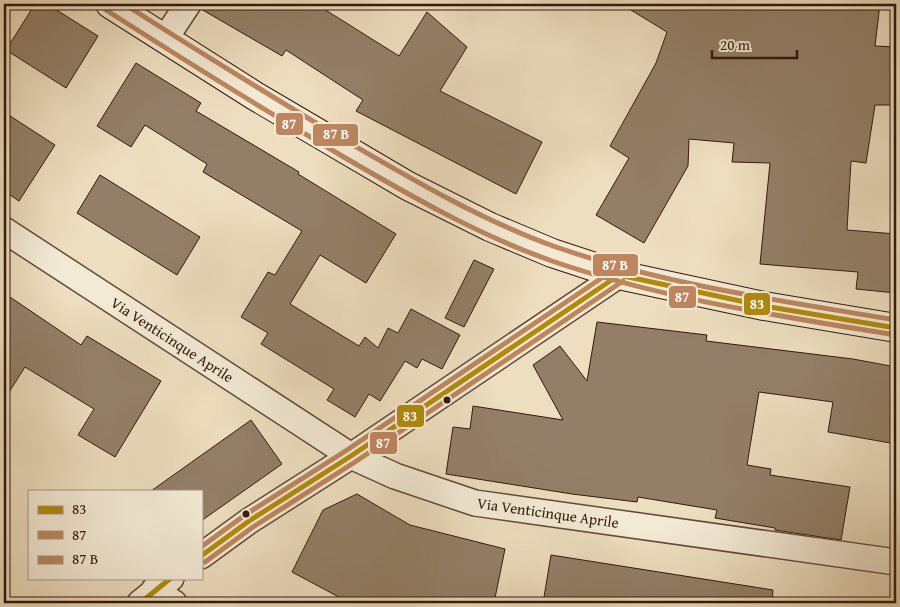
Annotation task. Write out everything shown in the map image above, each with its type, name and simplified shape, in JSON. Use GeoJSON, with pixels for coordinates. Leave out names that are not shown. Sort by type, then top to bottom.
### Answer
{"type":"FeatureCollection","features":[{"type":"Feature","properties":{"kind":"street"},"geometry":{"type":"LineString","coordinates":[[110,4],[255,96],[408,186],[490,227],[552,253],[620,275],[764,306],[896,328]]}},
{"type":"Feature","properties":{"kind":"street"},"geometry":{"type":"LineString","coordinates":[[165,39],[188,4]]}},
{"type":"Feature","properties":{"kind":"street","name":"Via Venticinque Aprile"},"geometry":{"type":"LineString","coordinates":[[4,230],[351,456],[395,476],[474,503],[896,562]]}},
{"type":"Feature","properties":{"kind":"street"},"geometry":{"type":"LineString","coordinates":[[202,555],[249,521],[351,456],[620,275]]}},
{"type":"Feature","properties":{"kind":"building"},"geometry":{"type":"Polygon","coordinates":[[[35,4],[47,4],[98,36],[66,88],[6,50],[35,4]]]}},
{"type":"Feature","properties":{"kind":"building"},"geometry":{"type":"Polygon","coordinates":[[[202,4],[316,4],[399,56],[427,12],[467,47],[440,91],[542,142],[516,194],[356,111],[363,100],[286,50],[282,56],[201,9],[202,4]]]}},
{"type":"Feature","properties":{"kind":"building"},"geometry":{"type":"Polygon","coordinates":[[[621,4],[880,4],[875,46],[896,47],[896,105],[875,105],[866,163],[851,161],[847,230],[896,234],[896,293],[856,289],[858,272],[760,264],[770,163],[732,162],[734,143],[689,139],[688,166],[644,243],[596,215],[629,158],[610,146],[656,63],[667,32],[621,4]]]}},
{"type":"Feature","properties":{"kind":"building"},"geometry":{"type":"Polygon","coordinates":[[[136,63],[201,103],[196,111],[299,172],[298,174],[396,234],[366,283],[320,255],[290,304],[359,346],[365,337],[378,348],[388,328],[398,333],[411,309],[460,335],[442,369],[422,359],[417,368],[405,361],[380,401],[369,394],[355,417],[327,400],[334,389],[261,344],[268,333],[241,317],[268,272],[275,275],[302,231],[203,172],[207,164],[145,125],[131,147],[97,126],[136,63]]]}},
{"type":"Feature","properties":{"kind":"building"},"geometry":{"type":"Polygon","coordinates":[[[4,112],[55,145],[19,201],[4,191],[4,112]]]}},
{"type":"Feature","properties":{"kind":"building"},"geometry":{"type":"Polygon","coordinates":[[[100,175],[200,237],[177,275],[77,213],[100,175]]]}},
{"type":"Feature","properties":{"kind":"building"},"geometry":{"type":"Polygon","coordinates":[[[474,260],[494,269],[464,327],[445,318],[474,260]]]}},
{"type":"Feature","properties":{"kind":"building"},"geometry":{"type":"Polygon","coordinates":[[[4,293],[81,345],[87,336],[161,381],[115,457],[78,435],[94,409],[25,367],[4,400],[4,293]]]}},
{"type":"Feature","properties":{"kind":"building"},"geometry":{"type":"Polygon","coordinates":[[[597,322],[707,335],[706,341],[853,359],[896,367],[896,444],[828,432],[833,402],[759,392],[747,465],[771,469],[770,475],[850,487],[841,540],[775,530],[775,528],[715,518],[717,510],[638,497],[637,502],[572,494],[446,474],[453,427],[470,429],[473,406],[563,420],[533,365],[560,346],[587,381],[597,322]]]}},
{"type":"Feature","properties":{"kind":"building"},"geometry":{"type":"Polygon","coordinates":[[[251,420],[282,464],[202,520],[202,490],[152,490],[251,420]]]}},
{"type":"Feature","properties":{"kind":"building"},"geometry":{"type":"Polygon","coordinates":[[[357,494],[410,525],[505,549],[494,603],[350,603],[292,572],[323,510],[357,494]]]}},
{"type":"Feature","properties":{"kind":"building"},"geometry":{"type":"Polygon","coordinates":[[[551,555],[773,590],[772,603],[543,603],[551,555]]]}},
{"type":"Feature","properties":{"kind":"transit line"},"geometry":{"type":"LineString","coordinates":[[124,4],[263,91],[398,171],[476,213],[529,237],[598,260],[682,282],[767,299],[896,320]]}},
{"type":"Feature","properties":{"kind":"transit line","name":"87"},"geometry":{"type":"LineString","coordinates":[[106,10],[367,171],[418,200],[524,251],[594,274],[679,296],[895,335]]}},
{"type":"Feature","properties":{"kind":"transit line"},"geometry":{"type":"LineString","coordinates":[[202,546],[245,515],[347,450],[615,269]]}},
{"type":"Feature","properties":{"kind":"transit line","name":"83"},"geometry":{"type":"LineString","coordinates":[[619,275],[764,306],[896,328]]}},
{"type":"Feature","properties":{"kind":"transit line","name":"83"},"geometry":{"type":"LineString","coordinates":[[202,555],[249,521],[351,456],[619,275]]}},
{"type":"Feature","properties":{"kind":"transit line","name":"87"},"geometry":{"type":"LineString","coordinates":[[205,562],[253,527],[355,462],[623,281]]}},
{"type":"Feature","properties":{"kind":"transit line","name":"83"},"geometry":{"type":"LineString","coordinates":[[140,603],[169,580]]}}]}
